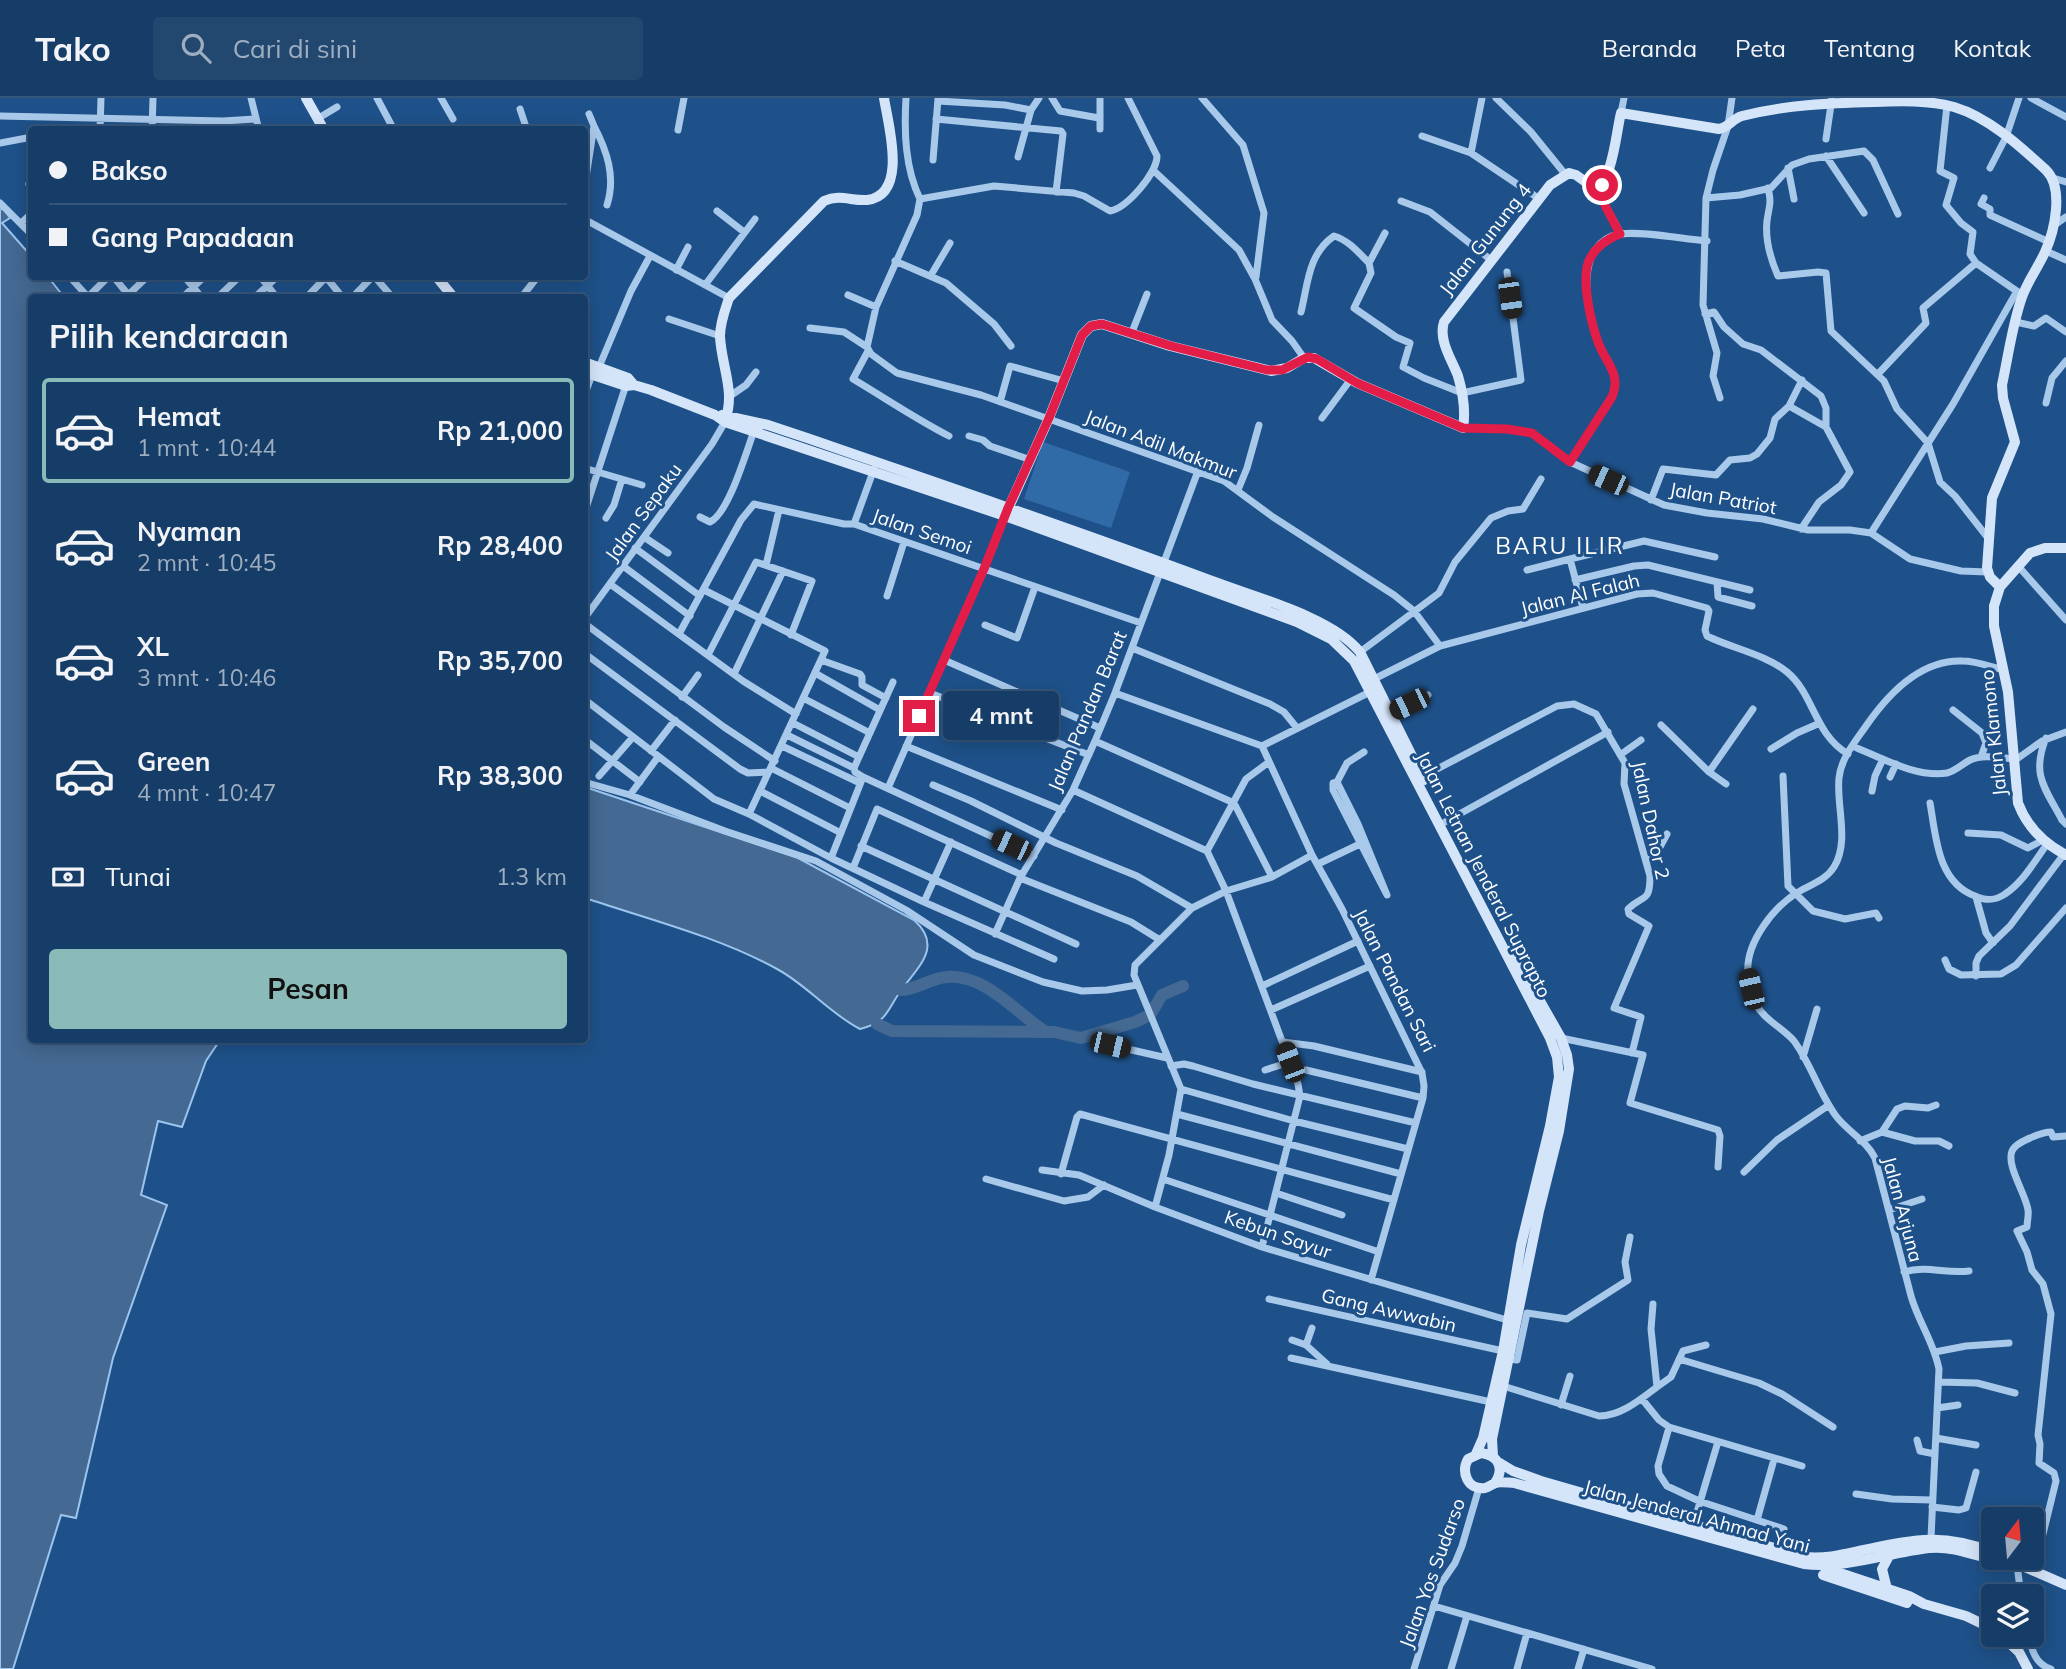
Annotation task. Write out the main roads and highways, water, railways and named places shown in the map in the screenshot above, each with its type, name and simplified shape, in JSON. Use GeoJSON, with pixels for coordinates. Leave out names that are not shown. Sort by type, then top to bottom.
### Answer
{"type":"FeatureCollection","features":[{"type":"Feature","properties":{"kind":"main road"},"geometry":{"type":"LineString","coordinates":[[306,98],[321,126]]}},
{"type":"Feature","properties":{"kind":"main road"},"geometry":{"type":"LineString","coordinates":[[722,417],[730,396],[720,336],[723,314],[729,298],[824,201],[844,197],[868,200],[883,194],[892,175],[893,160],[884,98]]}},
{"type":"Feature","properties":{"kind":"main road"},"geometry":{"type":"LineString","coordinates":[[1803,101],[1890,100],[1943,103],[1969,113],[2006,136],[2053,178],[2062,222],[2020,293],[2001,389],[2015,443],[1994,490],[1987,572],[2000,587],[2037,549],[2066,548]]}},
{"type":"Feature","properties":{"kind":"main road","name":"Jalan Gunung 4"},"geometry":{"type":"LineString","coordinates":[[1007,512],[1082,335],[1091,326],[1102,324],[1171,346],[1267,370],[1287,368],[1304,358],[1317,359],[1351,379],[1463,428],[1462,393],[1442,329],[1447,318],[1550,185],[1565,174],[1576,175],[1596,188],[1602,185],[1609,170],[1621,113],[1717,129],[1728,126],[1739,117],[1803,101]]}},
{"type":"Feature","properties":{"kind":"main road"},"geometry":{"type":"LineString","coordinates":[[439,280],[451,294]]}},
{"type":"Feature","properties":{"kind":"main road","name":"Jalan Letnan Jenderal Suprapto"},"geometry":{"type":"LineString","coordinates":[[592,371],[755,430],[875,466]]}},
{"type":"Feature","properties":{"kind":"main road","name":"Jalan Letnan Jenderal Suprapto"},"geometry":{"type":"LineString","coordinates":[[722,417],[768,425],[875,466],[1163,567],[1322,633],[1347,652],[1561,1038],[1567,1055],[1569,1069],[1521,1245],[1507,1320],[1503,1386],[1492,1439],[1495,1459]]}},
{"type":"Feature","properties":{"kind":"main road","name":"Jalan Letnan Jenderal Suprapto"},"geometry":{"type":"LineString","coordinates":[[1007,512],[1148,556],[1163,567],[1183,570],[1324,623],[1350,641],[1360,652],[1391,713],[1554,1048],[1559,1077],[1554,1129],[1539,1210],[1506,1355],[1476,1454]]}},
{"type":"Feature","properties":{"kind":"main road","name":"Jalan Klamono"},"geometry":{"type":"LineString","coordinates":[[2000,587],[1994,606],[1993,622],[2005,670],[2016,795],[2030,828],[2045,842],[2065,854]]}},
{"type":"Feature","properties":{"kind":"main road"},"geometry":{"type":"LineString","coordinates":[[1485,1453],[1495,1459],[1500,1471],[1495,1483],[1487,1488],[1479,1488],[1468,1481],[1464,1470],[1468,1459],[1476,1454],[1485,1453]]}},
{"type":"Feature","properties":{"kind":"main road","name":"Jalan Jenderal Ahmad Yani"},"geometry":{"type":"LineString","coordinates":[[1495,1459],[1513,1471],[1541,1481],[1693,1524],[1715,1536],[1807,1561],[1931,1538],[1958,1540],[1981,1548]]}},
{"type":"Feature","properties":{"kind":"main road","name":"Jalan Jenderal Ahmad Yani"},"geometry":{"type":"LineString","coordinates":[[1495,1483],[1514,1483],[1693,1524]]}},
{"type":"Feature","properties":{"kind":"main road","name":"Jalan Jenderal Ahmad Yani"},"geometry":{"type":"LineString","coordinates":[[1820,1566],[1834,1566],[1930,1548],[1957,1549],[1981,1557]]}},
{"type":"Feature","properties":{"kind":"main road"},"geometry":{"type":"LineString","coordinates":[[1887,1589],[1882,1569],[1889,1556]]}},
{"type":"Feature","properties":{"kind":"main road"},"geometry":{"type":"LineString","coordinates":[[1807,1561],[1981,1623]]}},
{"type":"Feature","properties":{"kind":"main road"},"geometry":{"type":"LineString","coordinates":[[1807,1561],[1845,1584],[1907,1603],[1924,1604]]}},
{"type":"Feature","properties":{"kind":"main road","name":"Jalan Jenderal Ahmad Yani"},"geometry":{"type":"LineString","coordinates":[[2030,1570],[2066,1585]]}},
{"type":"Feature","properties":{"kind":"main road"},"geometry":{"type":"LineString","coordinates":[[2014,1647],[2028,1669]]}},
{"type":"Feature","properties":{"kind":"waterway"},"geometry":{"type":"LineString","coordinates":[[901,990],[947,977],[975,982],[1000,996],[1046,1032]]}},
{"type":"Feature","properties":{"kind":"waterway"},"geometry":{"type":"LineString","coordinates":[[877,1024],[892,1031],[1054,1032],[1081,1038],[1150,1015],[1162,995],[1183,986]]}},
{"type":"Feature","properties":{"kind":"district","name":"BARU ILIR"},"geometry":{"type":"Point","coordinates":[1560,545]}}]}
